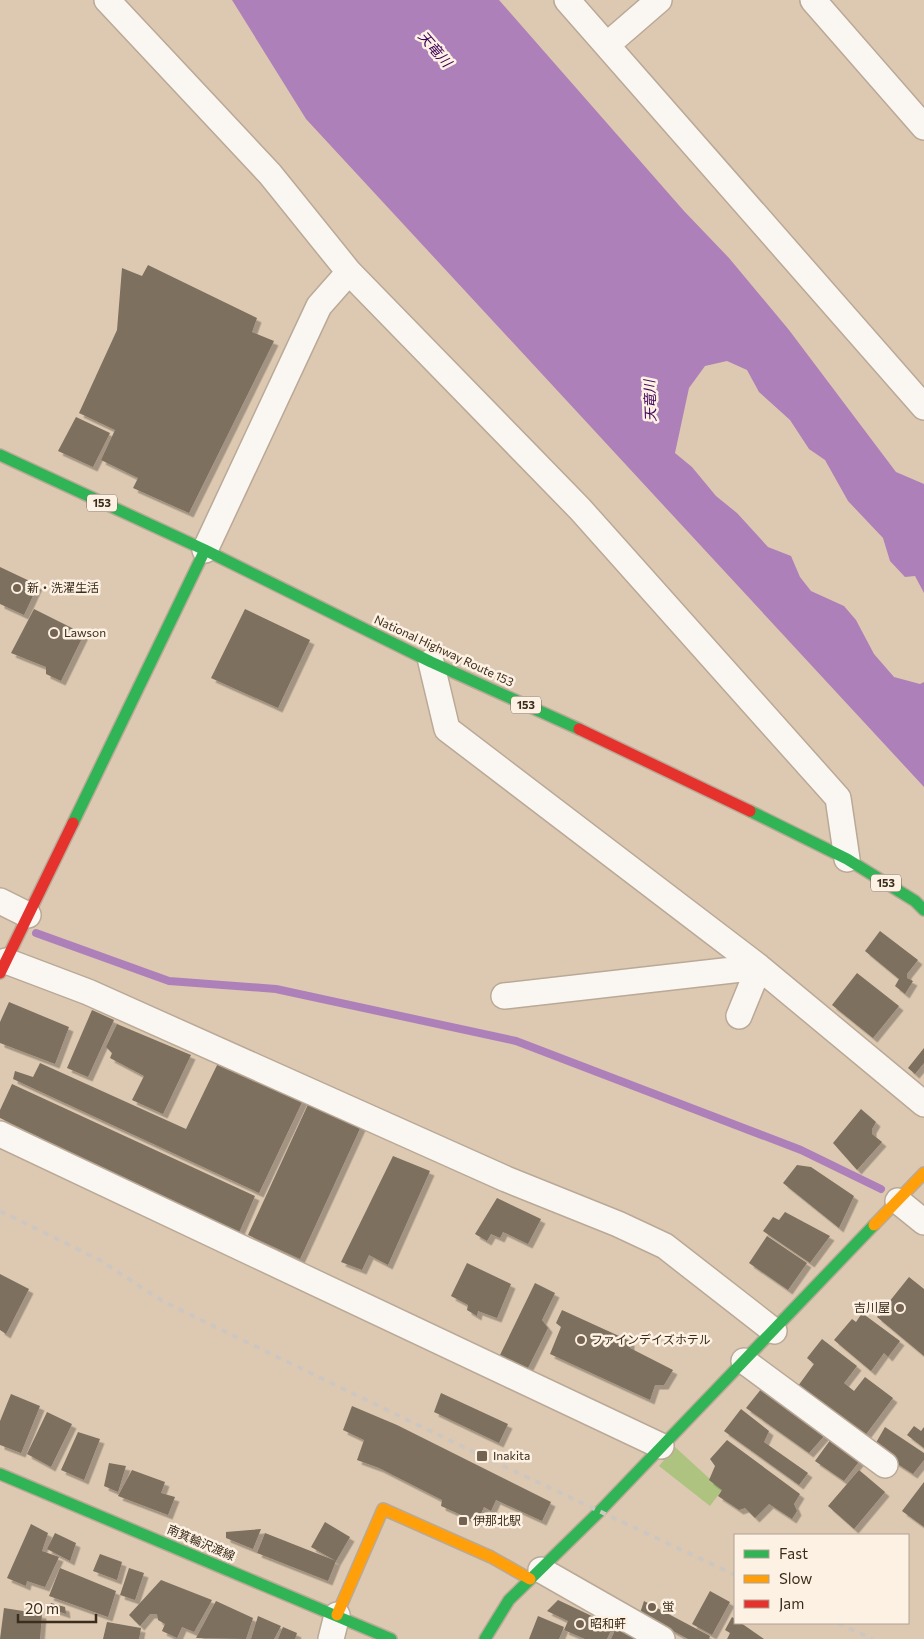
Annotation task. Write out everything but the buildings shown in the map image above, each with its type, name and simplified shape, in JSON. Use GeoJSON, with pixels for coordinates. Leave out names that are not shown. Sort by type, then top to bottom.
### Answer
{"type":"FeatureCollection","features":[{"type":"Feature","properties":{"kind":"main road","name":"National Highway Route 153"},"geometry":{"type":"LineString","coordinates":[[0,455],[205,550],[431,662],[597,737],[847,859],[915,901],[924,910]]}},
{"type":"Feature","properties":{"kind":"main road"},"geometry":{"type":"LineString","coordinates":[[3,967],[205,550]]}},
{"type":"Feature","properties":{"kind":"main road"},"geometry":{"type":"LineString","coordinates":[[485,1639],[509,1600],[600,1512],[661,1446],[774,1331],[924,1173]]}},
{"type":"Feature","properties":{"kind":"main road","name":"南箕輪沢渡線"},"geometry":{"type":"LineString","coordinates":[[0,1474],[338,1615],[391,1639]]}},
{"type":"Feature","properties":{"kind":"main road"},"geometry":{"type":"LineString","coordinates":[[338,1615],[383,1509],[491,1557],[535,1574]]}},
{"type":"Feature","properties":{"kind":"street"},"geometry":{"type":"LineString","coordinates":[[107,0],[270,174],[349,272],[580,509],[838,798],[847,859]]}},
{"type":"Feature","properties":{"kind":"street"},"geometry":{"type":"LineString","coordinates":[[566,0],[924,407]]}},
{"type":"Feature","properties":{"kind":"street"},"geometry":{"type":"LineString","coordinates":[[607,45],[660,0]]}},
{"type":"Feature","properties":{"kind":"street"},"geometry":{"type":"LineString","coordinates":[[812,0],[924,127]]}},
{"type":"Feature","properties":{"kind":"street"},"geometry":{"type":"LineString","coordinates":[[205,550],[319,306],[349,272]]}},
{"type":"Feature","properties":{"kind":"street"},"geometry":{"type":"LineString","coordinates":[[431,662],[447,729],[758,967],[924,1104]]}},
{"type":"Feature","properties":{"kind":"street"},"geometry":{"type":"LineString","coordinates":[[0,901],[28,915]]}},
{"type":"Feature","properties":{"kind":"street"},"geometry":{"type":"LineString","coordinates":[[3,967],[88,992],[506,1179],[618,1224],[665,1246],[774,1331]]}},
{"type":"Feature","properties":{"kind":"street"},"geometry":{"type":"LineString","coordinates":[[504,996],[758,967]]}},
{"type":"Feature","properties":{"kind":"street"},"geometry":{"type":"LineString","coordinates":[[739,1016],[758,967]]}},
{"type":"Feature","properties":{"kind":"street"},"geometry":{"type":"LineString","coordinates":[[0,1134],[661,1446]]}},
{"type":"Feature","properties":{"kind":"street"},"geometry":{"type":"LineString","coordinates":[[898,1201],[924,1222]]}},
{"type":"Feature","properties":{"kind":"street"},"geometry":{"type":"LineString","coordinates":[[744,1361],[885,1465]]}},
{"type":"Feature","properties":{"kind":"street"},"geometry":{"type":"LineString","coordinates":[[535,1574],[662,1639]]}},
{"type":"Feature","properties":{"kind":"street"},"geometry":{"type":"LineString","coordinates":[[331,1639],[338,1615]]}},
{"type":"Feature","properties":{"kind":"green space"},"geometry":{"type":"Polygon","coordinates":[[[675,1447],[722,1490],[710,1506],[659,1466],[675,1447]]]}},
{"type":"Feature","properties":{"kind":"water","name":"天竜川"},"geometry":{"type":"Polygon","coordinates":[[[232,0],[499,0],[684,211],[729,258],[789,330],[896,472],[924,484],[924,593],[915,576],[905,577],[890,561],[883,538],[848,501],[825,460],[809,449],[790,420],[759,392],[747,370],[727,361],[705,366],[689,388],[675,453],[692,467],[716,496],[737,513],[768,547],[791,556],[800,577],[811,591],[844,606],[856,620],[874,654],[894,677],[920,684],[924,682],[924,787],[306,119],[232,0]]]}},
{"type":"Feature","properties":{"kind":"waterway"},"geometry":{"type":"LineString","coordinates":[[36,933],[169,981],[276,989],[516,1041],[801,1150],[881,1189]]}},
{"type":"Feature","properties":{"kind":"railway"},"geometry":{"type":"LineString","coordinates":[[0,1211],[98,1259],[164,1302],[482,1456],[734,1575]]}},
{"type":"Feature","properties":{"kind":"railway"},"geometry":{"type":"LineString","coordinates":[[840,1624],[873,1639]]}},
{"type":"Feature","properties":{"kind":"traffic: fast"},"geometry":{"type":"LineString","coordinates":[[0,455],[205,550],[431,662],[579,729]]}},
{"type":"Feature","properties":{"kind":"traffic: fast"},"geometry":{"type":"LineString","coordinates":[[73,823],[205,550]]}},
{"type":"Feature","properties":{"kind":"traffic: fast"},"geometry":{"type":"LineString","coordinates":[[750,811],[847,859],[915,901],[924,910]]}},
{"type":"Feature","properties":{"kind":"traffic: fast"},"geometry":{"type":"LineString","coordinates":[[485,1639],[509,1600],[600,1511],[874,1225]]}},
{"type":"Feature","properties":{"kind":"traffic: fast"},"geometry":{"type":"LineString","coordinates":[[0,1474],[391,1639]]}},
{"type":"Feature","properties":{"kind":"traffic: slow"},"geometry":{"type":"LineString","coordinates":[[874,1225],[924,1173]]}},
{"type":"Feature","properties":{"kind":"traffic: slow"},"geometry":{"type":"LineString","coordinates":[[337,1615],[383,1509],[491,1557],[530,1579]]}},
{"type":"Feature","properties":{"kind":"traffic: jam"},"geometry":{"type":"LineString","coordinates":[[579,729],[750,811]]}},
{"type":"Feature","properties":{"kind":"traffic: jam"},"geometry":{"type":"LineString","coordinates":[[0,973],[73,823]]}},
{"type":"Feature","properties":{"kind":"place","name":"新・洗濯生活"},"geometry":{"type":"Point","coordinates":[17,588]}},
{"type":"Feature","properties":{"kind":"place","name":"Lawson"},"geometry":{"type":"Point","coordinates":[54,633]}},
{"type":"Feature","properties":{"kind":"place","name":"吉川屋"},"geometry":{"type":"Point","coordinates":[900,1308]}},
{"type":"Feature","properties":{"kind":"place","name":"ファインデイズホテル"},"geometry":{"type":"Point","coordinates":[581,1340]}},
{"type":"Feature","properties":{"kind":"place","name":"Inakita"},"geometry":{"type":"Point","coordinates":[482,1456]}},
{"type":"Feature","properties":{"kind":"place","name":"伊那北駅"},"geometry":{"type":"Point","coordinates":[463,1521]}},
{"type":"Feature","properties":{"kind":"place","name":"蛍"},"geometry":{"type":"Point","coordinates":[652,1607]}},
{"type":"Feature","properties":{"kind":"place","name":"昭和軒"},"geometry":{"type":"Point","coordinates":[580,1624]}}]}
